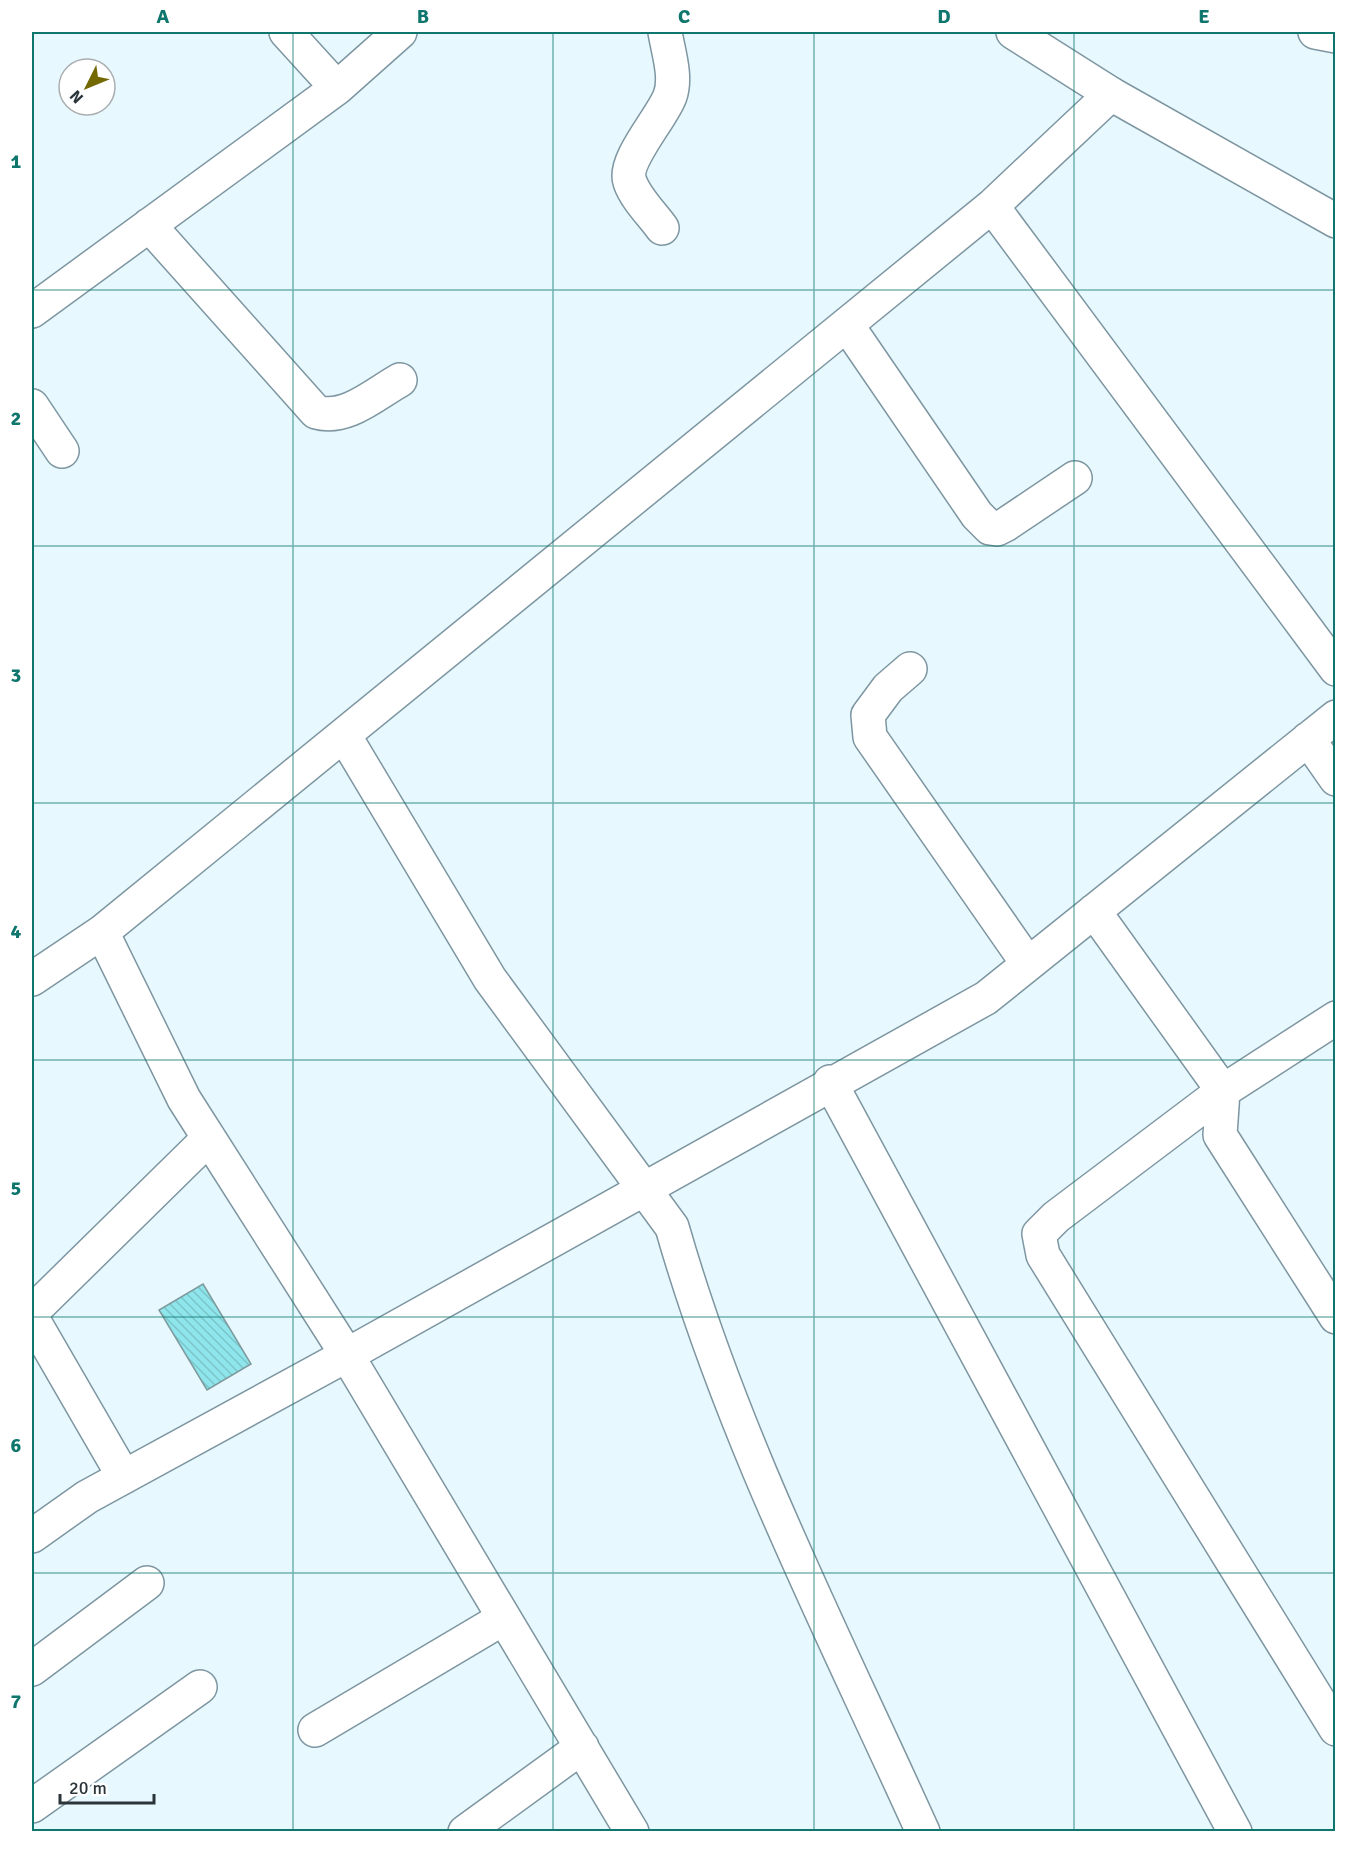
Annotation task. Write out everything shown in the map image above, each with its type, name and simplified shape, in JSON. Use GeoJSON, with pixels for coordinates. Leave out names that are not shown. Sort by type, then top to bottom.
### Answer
{"type":"FeatureCollection","features":[{"type":"Feature","properties":{"kind":"street"},"geometry":{"type":"LineString","coordinates":[[286,32],[337,88]]}},
{"type":"Feature","properties":{"kind":"street"},"geometry":{"type":"LineString","coordinates":[[32,310],[337,88],[400,32]]}},
{"type":"Feature","properties":{"kind":"street"},"geometry":{"type":"LineString","coordinates":[[662,228],[635,191],[628,175],[632,162],[671,94],[671,69],[665,32]]}},
{"type":"Feature","properties":{"kind":"street"},"geometry":{"type":"LineString","coordinates":[[1012,32],[1111,94],[1335,221]]}},
{"type":"Feature","properties":{"kind":"street"},"geometry":{"type":"LineString","coordinates":[[1316,32],[1335,36]]}},
{"type":"Feature","properties":{"kind":"street"},"geometry":{"type":"LineString","coordinates":[[32,979],[102,932],[847,325],[992,206],[1111,94]]}},
{"type":"Feature","properties":{"kind":"street"},"geometry":{"type":"LineString","coordinates":[[992,206],[1335,669]]}},
{"type":"Feature","properties":{"kind":"street"},"geometry":{"type":"LineString","coordinates":[[149,225],[316,412],[329,416],[344,413],[400,380]]}},
{"type":"Feature","properties":{"kind":"street"},"geometry":{"type":"LineString","coordinates":[[847,325],[977,515],[990,528],[997,529],[1005,525],[1075,478]]}},
{"type":"Feature","properties":{"kind":"street"},"geometry":{"type":"LineString","coordinates":[[32,406],[63,451]]}},
{"type":"Feature","properties":{"kind":"street"},"geometry":{"type":"LineString","coordinates":[[910,669],[888,688],[868,715],[870,737],[1028,964]]}},
{"type":"Feature","properties":{"kind":"street"},"geometry":{"type":"LineString","coordinates":[[32,1536],[87,1497],[347,1355],[830,1082],[986,998],[1335,717]]}},
{"type":"Feature","properties":{"kind":"street"},"geometry":{"type":"LineString","coordinates":[[344,735],[490,979],[672,1227],[685,1273],[746,1442],[923,1832]]}},
{"type":"Feature","properties":{"kind":"street"},"geometry":{"type":"LineString","coordinates":[[1308,739],[1335,779]]}},
{"type":"Feature","properties":{"kind":"street"},"geometry":{"type":"LineString","coordinates":[[1094,911],[1223,1091],[1220,1135],[1330,1297]]}},
{"type":"Feature","properties":{"kind":"street"},"geometry":{"type":"LineString","coordinates":[[102,932],[184,1099],[347,1355],[632,1832]]}},
{"type":"Feature","properties":{"kind":"street"},"geometry":{"type":"LineString","coordinates":[[1335,1018],[1223,1091],[1056,1217],[1039,1234],[1043,1255],[1335,1729]]}},
{"type":"Feature","properties":{"kind":"street"},"geometry":{"type":"LineString","coordinates":[[830,1082],[1235,1832]]}},
{"type":"Feature","properties":{"kind":"street"},"geometry":{"type":"LineString","coordinates":[[32,1312],[209,1138]]}},
{"type":"Feature","properties":{"kind":"street"},"geometry":{"type":"LineString","coordinates":[[32,1318],[124,1477]]}},
{"type":"Feature","properties":{"kind":"street"},"geometry":{"type":"LineString","coordinates":[[32,1669],[147,1583]]}},
{"type":"Feature","properties":{"kind":"street"},"geometry":{"type":"LineString","coordinates":[[315,1730],[504,1618]]}},
{"type":"Feature","properties":{"kind":"street"},"geometry":{"type":"LineString","coordinates":[[32,1806],[200,1687]]}},
{"type":"Feature","properties":{"kind":"street"},"geometry":{"type":"LineString","coordinates":[[465,1832],[582,1747]]}},
{"type":"Feature","properties":{"kind":"building"},"geometry":{"type":"Polygon","coordinates":[[[203,1284],[251,1364],[207,1390],[159,1310],[203,1284]]]}}]}
